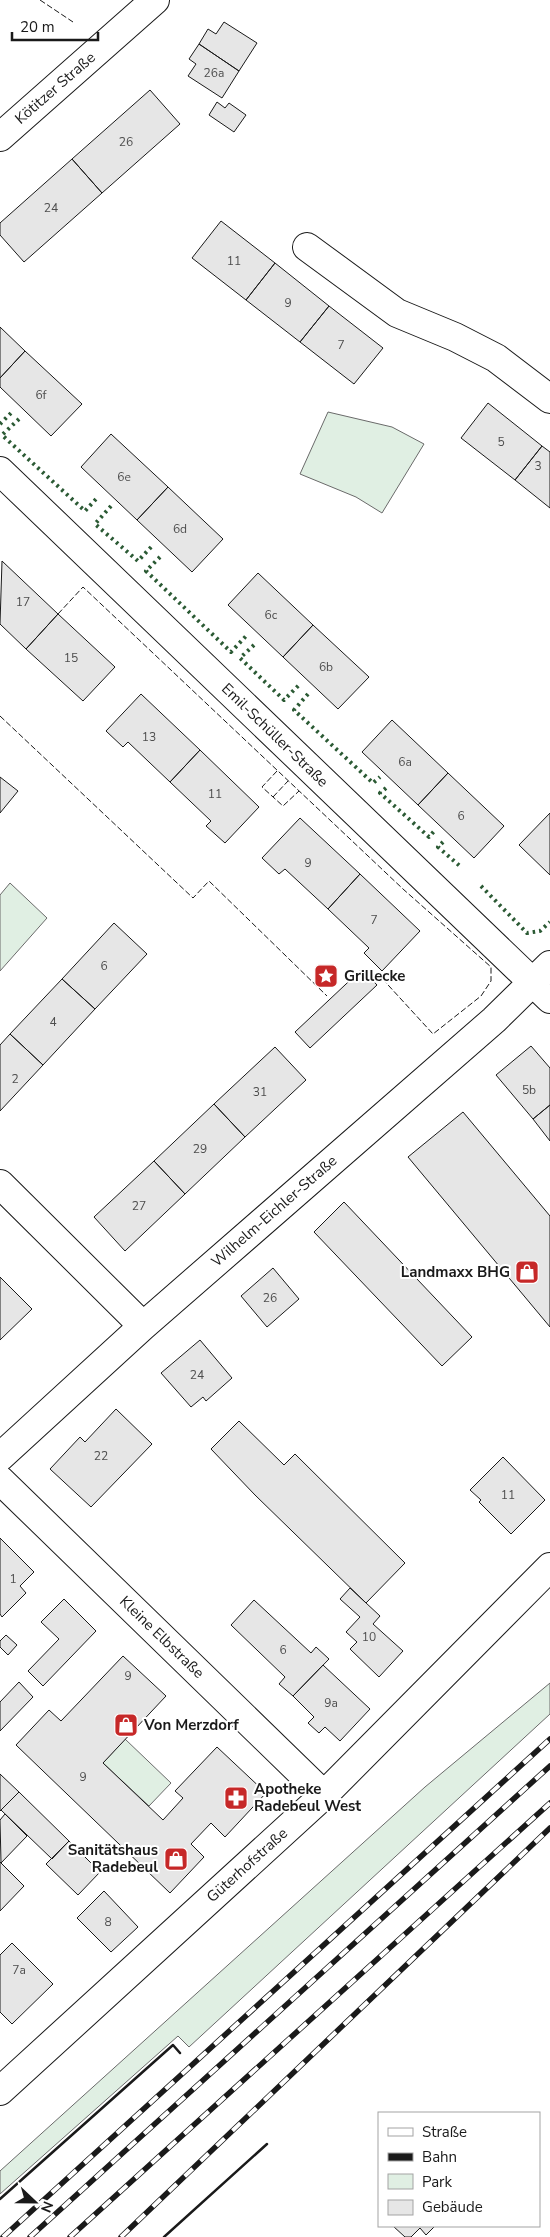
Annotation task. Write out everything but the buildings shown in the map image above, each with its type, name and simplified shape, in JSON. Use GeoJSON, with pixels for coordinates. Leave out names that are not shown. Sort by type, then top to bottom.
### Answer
{"type":"FeatureCollection","features":[{"type":"Feature","properties":{"kind":"street","name":"Kötitzer Straße"},"geometry":{"type":"LineString","coordinates":[[0,137],[155,0]]}},
{"type":"Feature","properties":{"kind":"street"},"geometry":{"type":"LineString","coordinates":[[307,247],[397,313],[455,337],[496,358],[550,399]]}},
{"type":"Feature","properties":{"kind":"street","name":"Emil-Schüller-Straße"},"geometry":{"type":"LineString","coordinates":[[0,470],[544,982]]}},
{"type":"Feature","properties":{"kind":"street","name":"Wilhelm-Eichler-Straße"},"geometry":{"type":"LineString","coordinates":[[0,1458],[143,1326],[494,1020],[544,982]]}},
{"type":"Feature","properties":{"kind":"street"},"geometry":{"type":"LineString","coordinates":[[0,1184],[143,1326]]}},
{"type":"Feature","properties":{"kind":"street","name":"Kleine Elbstraße"},"geometry":{"type":"LineString","coordinates":[[0,1480],[324,1795]]}},
{"type":"Feature","properties":{"kind":"street","name":"Güterhofstraße"},"geometry":{"type":"LineString","coordinates":[[0,2091],[324,1795],[550,1567]]}},
{"type":"Feature","properties":{"kind":"green space"},"geometry":{"type":"Polygon","coordinates":[[[328,412],[392,427],[424,444],[382,513],[356,497],[300,474],[328,412]]]}},
{"type":"Feature","properties":{"kind":"green space"},"geometry":{"type":"Polygon","coordinates":[[[10,883],[47,918],[0,971],[0,895],[10,883]]]}},
{"type":"Feature","properties":{"kind":"green space"},"geometry":{"type":"Polygon","coordinates":[[[550,1683],[550,1714],[189,2047],[178,2036],[0,2194],[0,2171],[425,1787],[550,1683]]]}},
{"type":"Feature","properties":{"kind":"green space"},"geometry":{"type":"Polygon","coordinates":[[[125,1739],[171,1783],[149,1806],[103,1763],[125,1739]]]}},
{"type":"Feature","properties":{"kind":"railway"},"geometry":{"type":"LineString","coordinates":[[3,2237],[550,1739]]}},
{"type":"Feature","properties":{"kind":"railway"},"geometry":{"type":"LineString","coordinates":[[30,2237],[550,1766]]}},
{"type":"Feature","properties":{"kind":"railway"},"geometry":{"type":"LineString","coordinates":[[70,2237],[550,1803]]}},
{"type":"Feature","properties":{"kind":"railway"},"geometry":{"type":"LineString","coordinates":[[121,2237],[550,1828]]}},
{"type":"Feature","properties":{"kind":"hedge"},"geometry":{"type":"LineString","coordinates":[[0,424],[11,413]]}},
{"type":"Feature","properties":{"kind":"hedge"},"geometry":{"type":"LineString","coordinates":[[19,419],[2,435],[85,511],[97,498]]}},
{"type":"Feature","properties":{"kind":"hedge"},"geometry":{"type":"LineString","coordinates":[[111,506],[95,524],[138,561],[153,545]]}},
{"type":"Feature","properties":{"kind":"hedge"},"geometry":{"type":"LineString","coordinates":[[160,557],[146,571],[231,652],[247,635]]}},
{"type":"Feature","properties":{"kind":"hedge"},"geometry":{"type":"LineString","coordinates":[[254,645],[240,658],[284,700],[300,684]]}},
{"type":"Feature","properties":{"kind":"hedge"},"geometry":{"type":"LineString","coordinates":[[308,694],[294,710],[373,783],[380,777]]}},
{"type":"Feature","properties":{"kind":"hedge"},"geometry":{"type":"LineString","coordinates":[[386,788],[380,793],[429,837],[436,829]]}},
{"type":"Feature","properties":{"kind":"hedge"},"geometry":{"type":"LineString","coordinates":[[443,842],[438,847],[461,867]]}},
{"type":"Feature","properties":{"kind":"hedge"},"geometry":{"type":"LineString","coordinates":[[481,886],[527,933],[540,931],[550,922]]}},
{"type":"Feature","properties":{"kind":"fence"},"geometry":{"type":"LineString","coordinates":[[40,0],[73,22]]}},
{"type":"Feature","properties":{"kind":"fence"},"geometry":{"type":"LineString","coordinates":[[58,614],[83,587],[403,889],[491,967],[491,981],[481,996],[433,1034],[378,974],[373,981]]}},
{"type":"Feature","properties":{"kind":"fence"},"geometry":{"type":"LineString","coordinates":[[0,716],[193,898],[209,881],[327,996]]}},
{"type":"Feature","properties":{"kind":"fence"},"geometry":{"type":"LineString","coordinates":[[277,771],[262,787],[283,806],[299,791]]}},
{"type":"Feature","properties":{"kind":"fence"},"geometry":{"type":"LineString","coordinates":[[273,797],[288,781]]}},
{"type":"Feature","properties":{"kind":"wall"},"geometry":{"type":"LineString","coordinates":[[0,2199],[173,2045],[180,2053]]}},
{"type":"Feature","properties":{"kind":"wall"},"geometry":{"type":"LineString","coordinates":[[164,2237],[267,2144]]}},
{"type":"Feature","properties":{"kind":"place","name":"Grillecke"},"geometry":{"type":"Point","coordinates":[326,976]}},
{"type":"Feature","properties":{"kind":"place","name":"Landmaxx BHG"},"geometry":{"type":"Point","coordinates":[527,1272]}},
{"type":"Feature","properties":{"kind":"place","name":"Von Merzdorf"},"geometry":{"type":"Point","coordinates":[126,1725]}},
{"type":"Feature","properties":{"kind":"place","name":"Apotheke Radebeul West"},"geometry":{"type":"Point","coordinates":[236,1798]}},
{"type":"Feature","properties":{"kind":"place","name":"Sanitätshaus Radebeul"},"geometry":{"type":"Point","coordinates":[176,1859]}}]}
